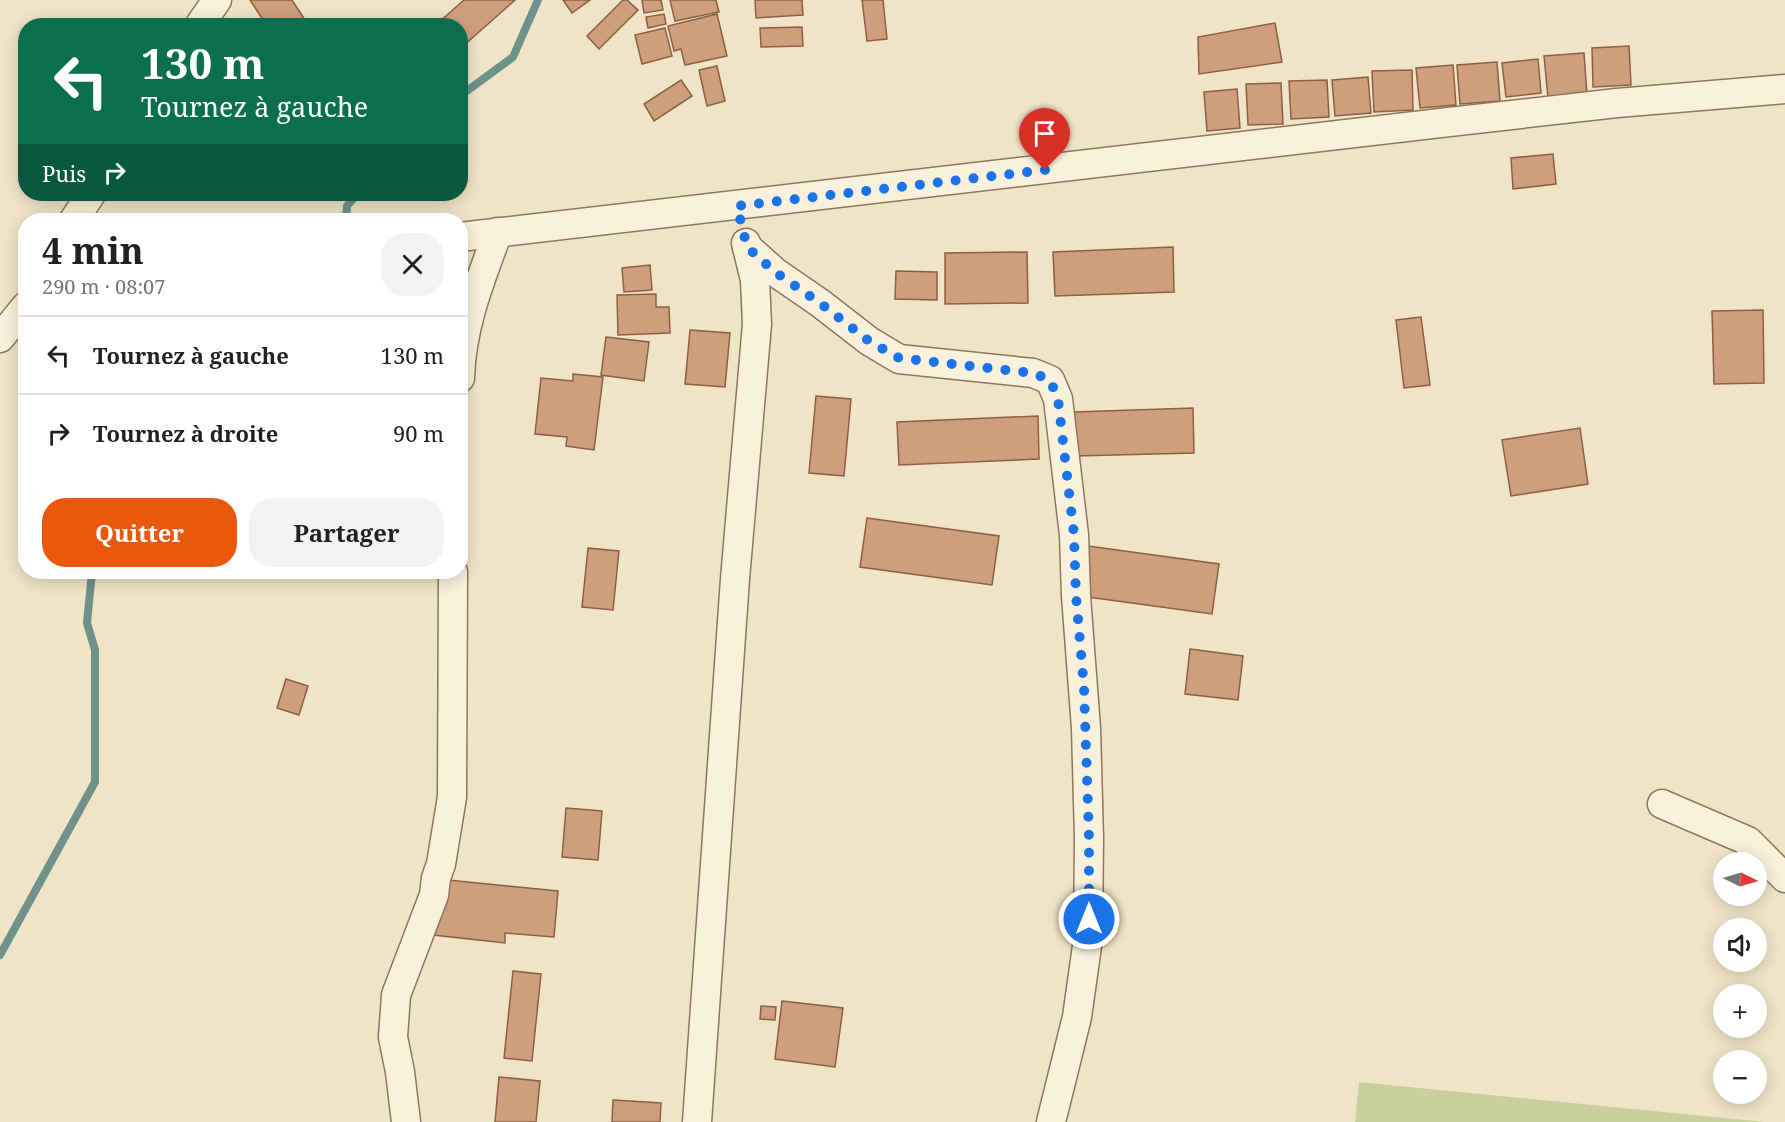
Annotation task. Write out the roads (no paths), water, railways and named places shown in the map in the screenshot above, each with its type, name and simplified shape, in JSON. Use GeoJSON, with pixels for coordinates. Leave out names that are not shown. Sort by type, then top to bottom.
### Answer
{"type":"FeatureCollection","features":[{"type":"Feature","properties":{"kind":"street"},"geometry":{"type":"LineString","coordinates":[[205,18],[218,0]]}},
{"type":"Feature","properties":{"kind":"street"},"geometry":{"type":"LineString","coordinates":[[468,236],[1617,103],[1785,89]]}},
{"type":"Feature","properties":{"kind":"street"},"geometry":{"type":"LineString","coordinates":[[697,1122],[735,579],[757,324],[755,280],[737,206]]}},
{"type":"Feature","properties":{"kind":"street"},"geometry":{"type":"LineString","coordinates":[[468,324],[498,232]]}},
{"type":"Feature","properties":{"kind":"street"},"geometry":{"type":"LineString","coordinates":[[747,247],[775,272],[869,341],[899,358],[1033,373],[1050,380],[1058,399],[1073,525],[1085,716],[1089,838],[1089,939],[1077,1017],[1051,1122]]}},
{"type":"Feature","properties":{"kind":"street"},"geometry":{"type":"LineString","coordinates":[[0,338],[18,316]]}},
{"type":"Feature","properties":{"kind":"street"},"geometry":{"type":"LineString","coordinates":[[405,1122],[400,1072],[393,1037],[396,995],[434,895],[452,797],[453,579]]}},
{"type":"Feature","properties":{"kind":"street"},"geometry":{"type":"LineString","coordinates":[[1662,804],[1748,841],[1785,878]]}},
{"type":"Feature","properties":{"kind":"waterway"},"geometry":{"type":"LineString","coordinates":[[468,90],[513,57],[538,0]]}},
{"type":"Feature","properties":{"kind":"waterway"},"geometry":{"type":"LineString","coordinates":[[346,213],[347,206],[351,201]]}},
{"type":"Feature","properties":{"kind":"waterway"},"geometry":{"type":"LineString","coordinates":[[0,955],[95,782],[95,650],[87,623],[91,579]]}}]}
